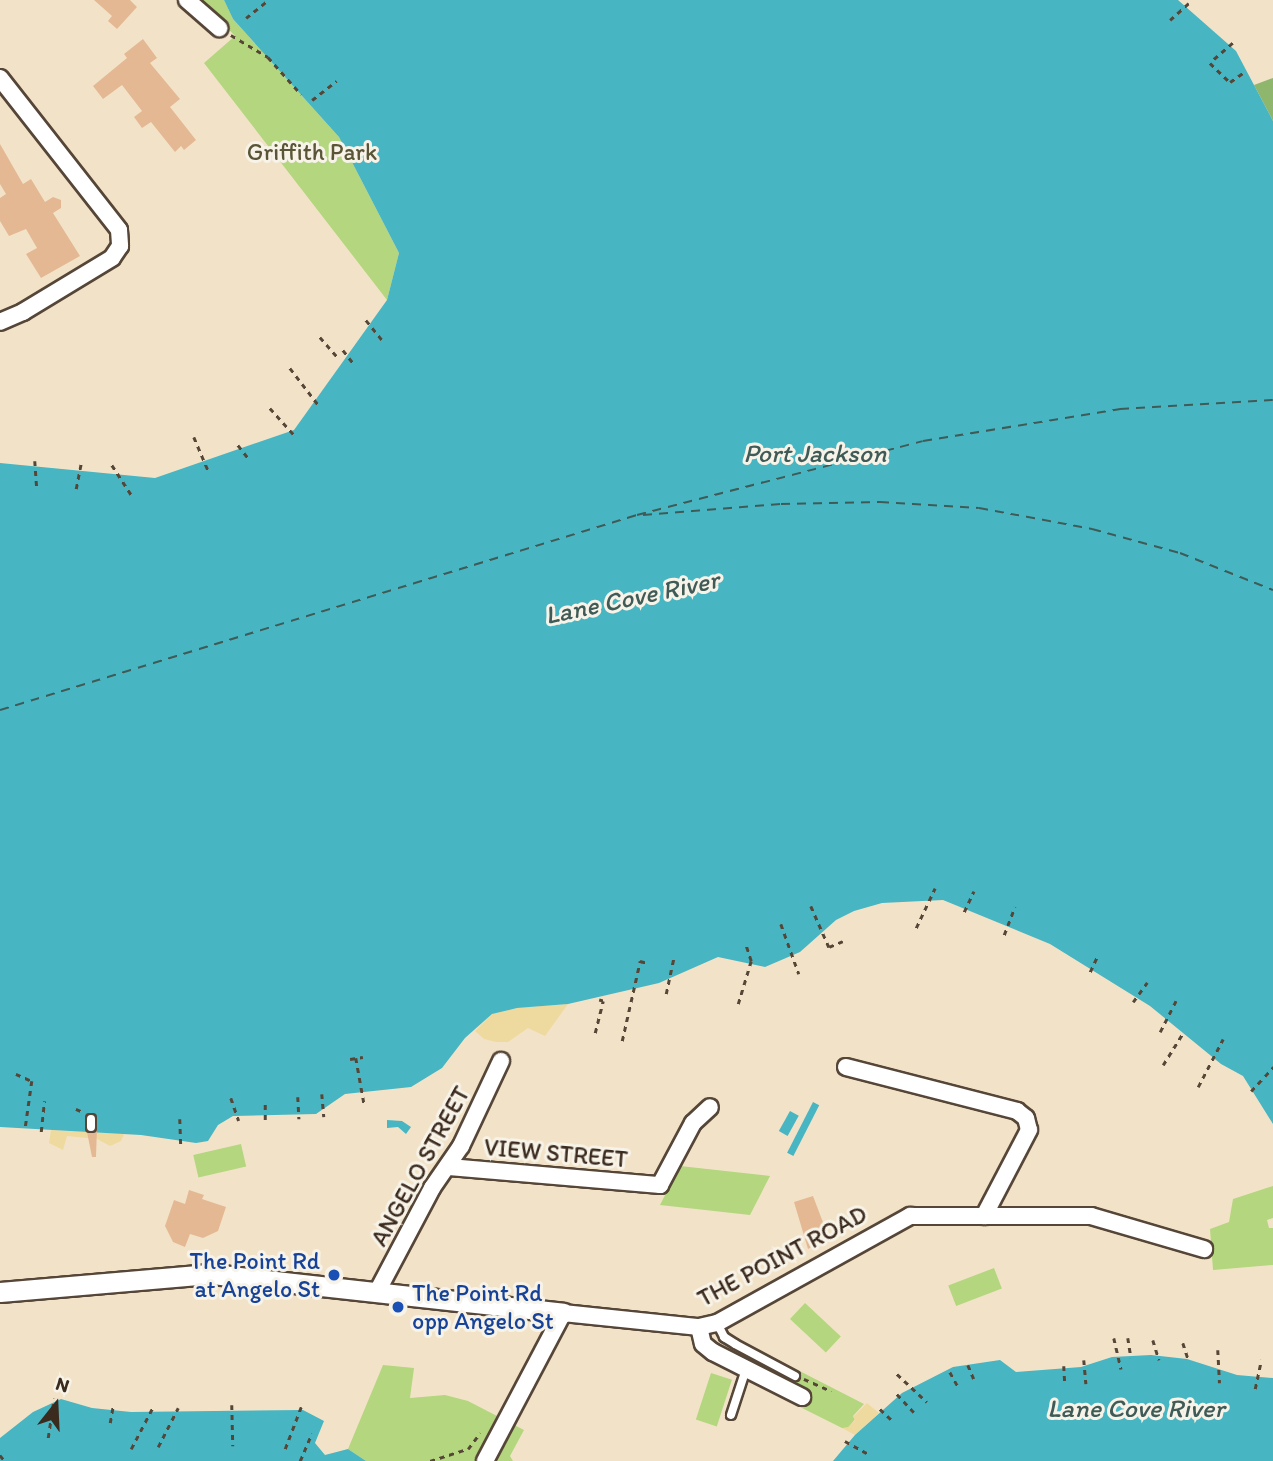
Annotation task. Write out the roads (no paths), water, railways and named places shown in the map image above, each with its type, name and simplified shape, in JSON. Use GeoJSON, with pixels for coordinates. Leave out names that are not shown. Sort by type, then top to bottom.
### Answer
{"type":"FeatureCollection","features":[{"type":"Feature","properties":{"kind":"street"},"geometry":{"type":"LineString","coordinates":[[187,0],[219,28]]}},
{"type":"Feature","properties":{"kind":"street"},"geometry":{"type":"LineString","coordinates":[[0,78],[119,230],[120,246],[112,258],[23,312],[0,322]]}},
{"type":"Feature","properties":{"kind":"street","name":"ANGELO STREET"},"geometry":{"type":"LineString","coordinates":[[377,1292],[439,1176],[449,1167],[501,1060]]}},
{"type":"Feature","properties":{"kind":"street"},"geometry":{"type":"LineString","coordinates":[[846,1067],[1017,1111],[1026,1118],[1029,1130],[984,1216]]}},
{"type":"Feature","properties":{"kind":"street","name":"VIEW STREET"},"geometry":{"type":"LineString","coordinates":[[449,1167],[660,1185],[693,1123],[710,1107]]}},
{"type":"Feature","properties":{"kind":"street","name":"THE POINT ROAD"},"geometry":{"type":"LineString","coordinates":[[0,1292],[212,1274],[699,1328],[717,1323],[910,1216],[1091,1216],[1204,1249]]}},
{"type":"Feature","properties":{"kind":"street"},"geometry":{"type":"LineString","coordinates":[[485,1461],[563,1313]]}},
{"type":"Feature","properties":{"kind":"street"},"geometry":{"type":"LineString","coordinates":[[699,1328],[704,1344],[802,1397]]}},
{"type":"Feature","properties":{"kind":"lane"},"geometry":{"type":"LineString","coordinates":[[717,1323],[724,1337],[795,1376]]}},
{"type":"Feature","properties":{"kind":"lane"},"geometry":{"type":"LineString","coordinates":[[731,1415],[747,1369]]}},
{"type":"Feature","properties":{"kind":"water","name":"Port Jackson"},"geometry":{"type":"Polygon","coordinates":[[[224,0],[1178,0],[1236,51],[1273,121],[1273,1124],[1243,1076],[1221,1064],[1150,1006],[1050,944],[943,900],[882,903],[854,911],[836,920],[800,952],[765,967],[718,957],[659,983],[568,1004],[517,1008],[492,1014],[465,1038],[442,1068],[411,1087],[345,1094],[316,1114],[233,1116],[218,1125],[208,1141],[196,1143],[141,1135],[0,1127],[0,463],[155,478],[294,430],[387,300],[399,253],[339,137],[233,19],[224,0]]]}},
{"type":"Feature","properties":{"kind":"water"},"geometry":{"type":"Polygon","coordinates":[[[813,1102],[819,1105],[793,1156],[787,1153],[813,1102]]]}},
{"type":"Feature","properties":{"kind":"water"},"geometry":{"type":"Polygon","coordinates":[[[790,1111],[799,1116],[788,1136],[779,1131],[790,1111]]]}},
{"type":"Feature","properties":{"kind":"water"},"geometry":{"type":"Polygon","coordinates":[[[387,1120],[402,1121],[411,1127],[406,1134],[398,1127],[387,1128],[387,1120]]]}},
{"type":"Feature","properties":{"kind":"water","name":"Lane Cove River"},"geometry":{"type":"Polygon","coordinates":[[[1151,1355],[1187,1359],[1237,1375],[1273,1378],[1273,1461],[833,1461],[855,1435],[902,1393],[953,1367],[1000,1360],[1016,1372],[1081,1367],[1112,1357],[1151,1355]]]}},
{"type":"Feature","properties":{"kind":"water"},"geometry":{"type":"Polygon","coordinates":[[[61,1399],[92,1408],[131,1412],[303,1410],[324,1421],[315,1443],[325,1455],[348,1449],[366,1461],[0,1461],[0,1438],[33,1412],[61,1399]]]}},
{"type":"Feature","properties":{"kind":"place","name":"The Point Rd at Angelo St"},"geometry":{"type":"Point","coordinates":[334,1275]}},
{"type":"Feature","properties":{"kind":"place","name":"The Point Rd opp Angelo St"},"geometry":{"type":"Point","coordinates":[398,1307]}},
{"type":"Feature","properties":{"kind":"park label","name":"Griffith Park"},"geometry":{"type":"Point","coordinates":[312,152]}}]}
